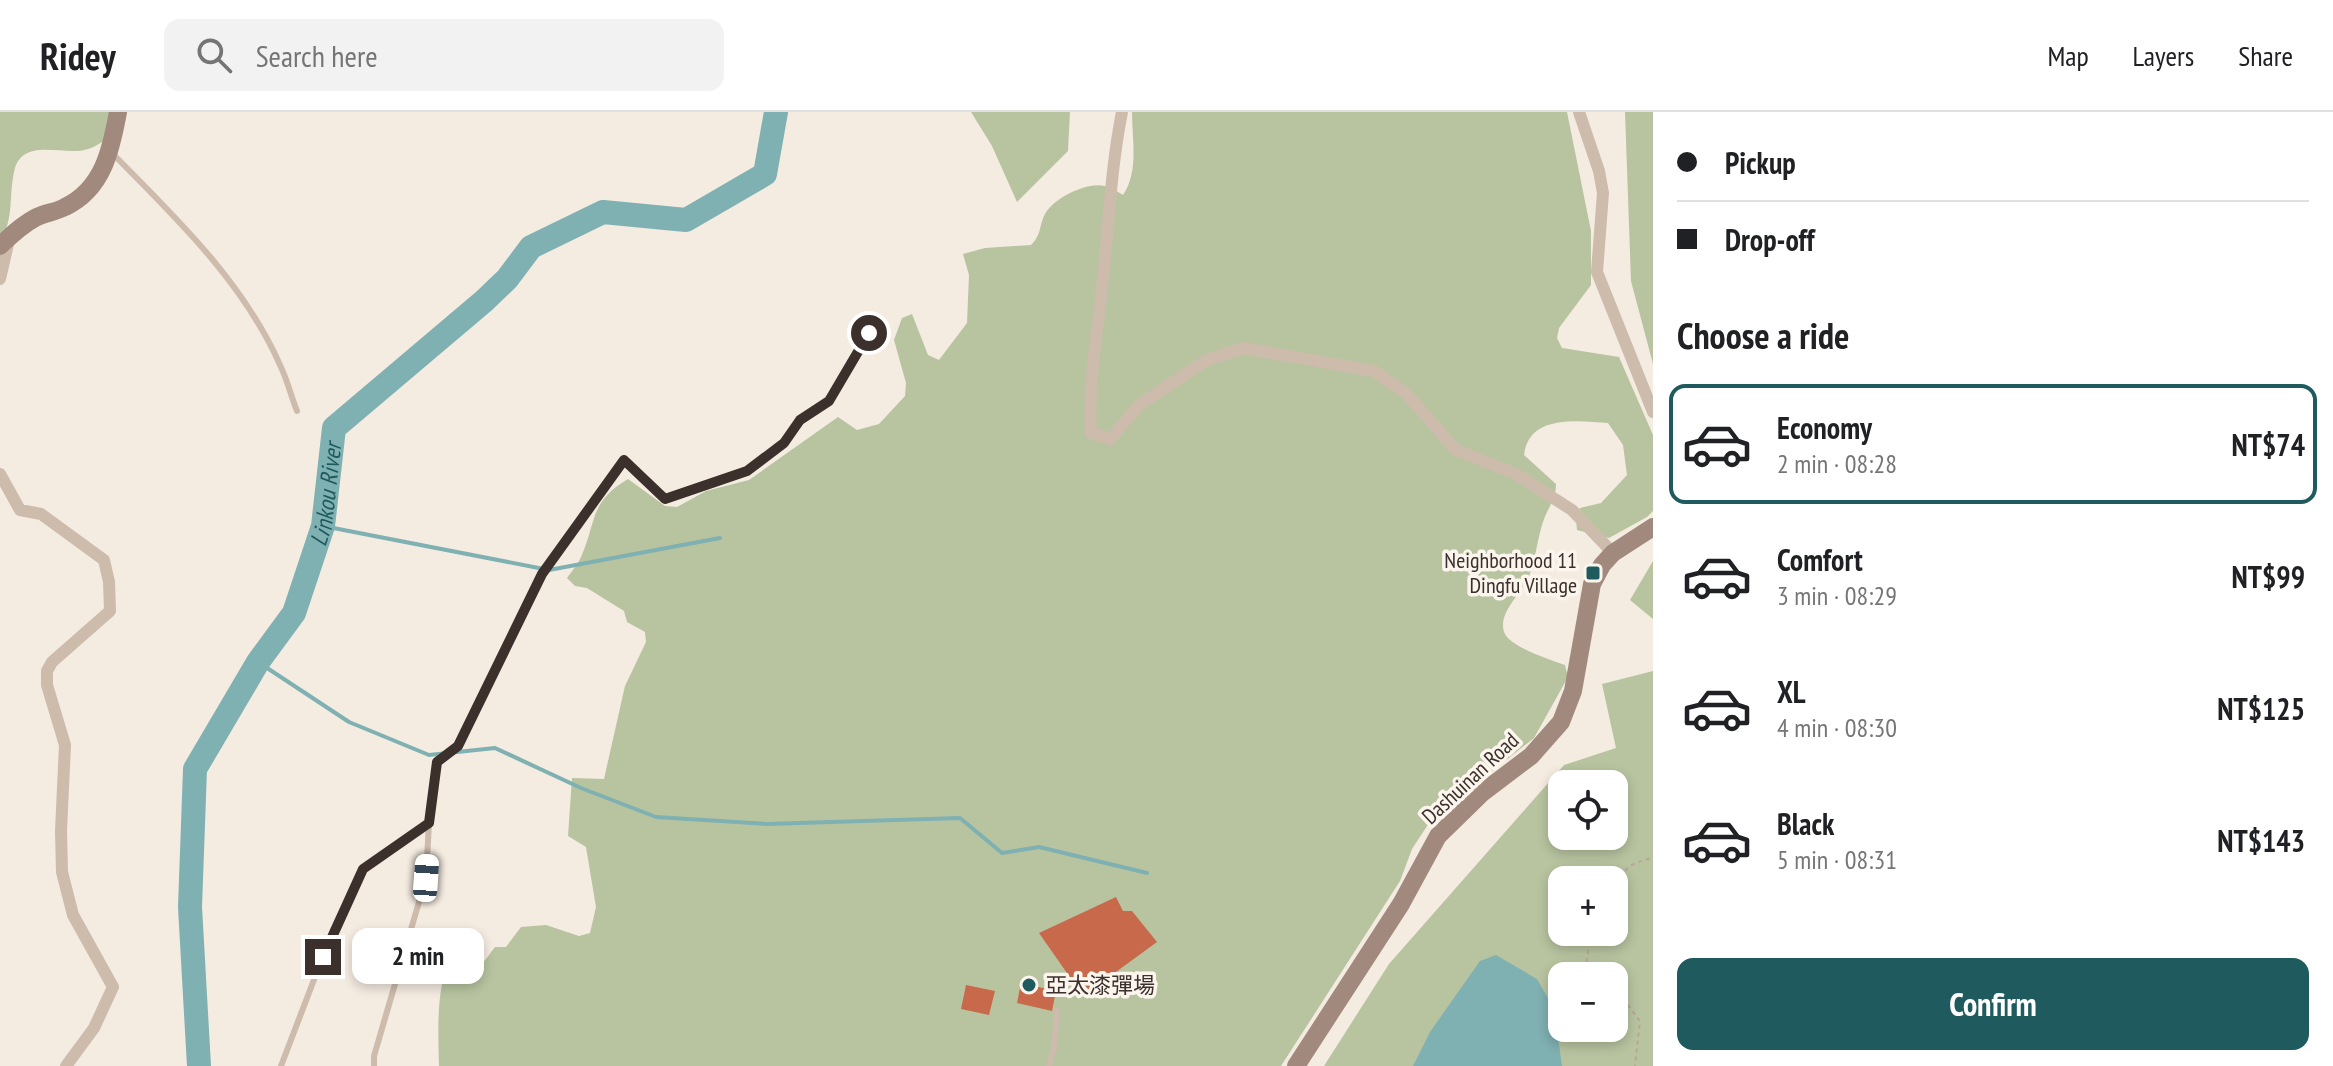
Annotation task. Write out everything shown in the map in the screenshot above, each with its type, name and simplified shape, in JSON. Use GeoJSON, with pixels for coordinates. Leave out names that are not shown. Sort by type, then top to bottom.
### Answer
{"type":"FeatureCollection","features":[{"type":"Feature","properties":{"kind":"street"},"geometry":{"type":"LineString","coordinates":[[0,279],[5,241],[35,218],[64,208],[85,195],[103,170],[111,152],[118,112]]}},
{"type":"Feature","properties":{"kind":"street"},"geometry":{"type":"LineString","coordinates":[[1122,112],[1113,159],[1089,399],[1091,433],[1110,439],[1139,405],[1205,361],[1243,348],[1374,371],[1406,393],[1456,450],[1516,474],[1572,510],[1613,553]]}},
{"type":"Feature","properties":{"kind":"street"},"geometry":{"type":"LineString","coordinates":[[1579,112],[1599,171],[1603,193],[1597,272],[1653,412]]}},
{"type":"Feature","properties":{"kind":"street"},"geometry":{"type":"LineString","coordinates":[[0,474],[20,510],[41,514],[104,560],[109,582],[110,611],[52,662],[47,671],[47,685],[65,745],[62,872],[73,915],[113,987],[94,1028],[66,1066]]}},
{"type":"Feature","properties":{"kind":"street","name":"Dashuinan Road"},"geometry":{"type":"LineString","coordinates":[[1296,1066],[1401,904],[1438,836],[1482,793],[1531,756],[1561,722],[1573,691],[1592,584],[1613,553],[1653,527]]}},
{"type":"Feature","properties":{"kind":"lane"},"geometry":{"type":"LineString","coordinates":[[111,152],[181,223],[241,297],[280,364],[297,411]]}},
{"type":"Feature","properties":{"kind":"lane"},"geometry":{"type":"LineString","coordinates":[[374,1066],[374,1056],[426,878],[437,762],[458,746],[542,574],[624,460],[665,499],[747,471],[784,443],[800,420],[829,401],[869,333]]}},
{"type":"Feature","properties":{"kind":"lane"},"geometry":{"type":"LineString","coordinates":[[281,1066],[333,930],[363,869],[429,823]]}},
{"type":"Feature","properties":{"kind":"lane"},"geometry":{"type":"LineString","coordinates":[[1049,1066],[1054,1048],[1057,1010]]}},
{"type":"Feature","properties":{"kind":"path"},"geometry":{"type":"LineString","coordinates":[[1628,868],[1632,863],[1653,858]]}},
{"type":"Feature","properties":{"kind":"path"},"geometry":{"type":"LineString","coordinates":[[1628,1005],[1640,1021],[1635,1066]]}},
{"type":"Feature","properties":{"kind":"green space"},"geometry":{"type":"Polygon","coordinates":[[[0,112],[119,112],[116,133],[92,148],[79,151],[36,150],[20,159],[13,177],[8,224],[0,241],[0,112]]]}},
{"type":"Feature","properties":{"kind":"green space"},"geometry":{"type":"Polygon","coordinates":[[[971,112],[1070,112],[1068,151],[1017,202],[992,146],[971,112]]]}},
{"type":"Feature","properties":{"kind":"green space"},"geometry":{"type":"Polygon","coordinates":[[[1132,112],[1567,112],[1591,231],[1591,285],[1559,328],[1557,338],[1562,348],[1619,357],[1653,435],[1653,511],[1609,538],[1577,530],[1576,519],[1580,508],[1601,503],[1627,475],[1623,445],[1608,423],[1557,423],[1535,432],[1528,442],[1524,455],[1556,484],[1556,489],[1528,579],[1506,612],[1503,627],[1505,634],[1515,644],[1565,665],[1568,677],[1534,738],[1431,820],[1412,849],[1400,881],[1281,1066],[439,1066],[440,995],[451,953],[477,971],[495,947],[506,947],[521,927],[546,925],[579,936],[590,933],[596,907],[586,847],[568,836],[572,778],[604,779],[625,686],[646,642],[645,632],[627,622],[624,611],[587,588],[575,586],[567,578],[581,557],[600,504],[615,487],[628,479],[665,506],[677,507],[706,491],[749,480],[838,417],[857,430],[879,424],[905,396],[906,383],[894,340],[902,318],[912,314],[928,355],[939,360],[967,323],[969,275],[963,254],[985,248],[1031,245],[1044,216],[1054,203],[1080,189],[1105,186],[1123,195],[1133,166],[1132,112]]]}},
{"type":"Feature","properties":{"kind":"green space"},"geometry":{"type":"Polygon","coordinates":[[[1625,112],[1653,112],[1653,364],[1631,281],[1625,112]]]}},
{"type":"Feature","properties":{"kind":"green space"},"geometry":{"type":"Polygon","coordinates":[[[1653,561],[1653,619],[1630,600],[1653,561]]]}},
{"type":"Feature","properties":{"kind":"green space"},"geometry":{"type":"Polygon","coordinates":[[[1653,671],[1653,1066],[1324,1066],[1389,964],[1548,783],[1548,850],[1628,850],[1628,770],[1560,770],[1564,765],[1616,748],[1602,684],[1653,671]]]}},
{"type":"Feature","properties":{"kind":"water"},"geometry":{"type":"Polygon","coordinates":[[[1496,955],[1537,979],[1548,998],[1548,1042],[1559,1042],[1562,1066],[1413,1066],[1430,1032],[1480,961],[1496,955]]]}},
{"type":"Feature","properties":{"kind":"building"},"geometry":{"type":"Polygon","coordinates":[[[1116,897],[1123,911],[1132,911],[1157,942],[1083,996],[1039,933],[1116,897]]]}},
{"type":"Feature","properties":{"kind":"building"},"geometry":{"type":"Polygon","coordinates":[[[1021,983],[1056,991],[1052,1011],[1017,1003],[1021,983]]]}},
{"type":"Feature","properties":{"kind":"building"},"geometry":{"type":"Polygon","coordinates":[[[966,985],[995,991],[989,1015],[961,1009],[966,985]]]}},
{"type":"Feature","properties":{"kind":"waterway","name":"Linkou River"},"geometry":{"type":"LineString","coordinates":[[199,1066],[190,907],[195,769],[258,662],[294,613],[323,526],[334,428],[484,301],[507,279],[531,247],[603,212],[686,220],[765,174],[776,112]]}},
{"type":"Feature","properties":{"kind":"waterway"},"geometry":{"type":"LineString","coordinates":[[323,526],[549,570],[720,538]]}},
{"type":"Feature","properties":{"kind":"waterway"},"geometry":{"type":"LineString","coordinates":[[258,662],[349,722],[429,755],[495,748],[581,788],[656,817],[767,824],[960,818],[1002,853],[1039,847],[1147,873]]}},
{"type":"Feature","properties":{"kind":"place","name":"Neighborhood 11 Dingfu Village"},"geometry":{"type":"Point","coordinates":[1593,573]}},
{"type":"Feature","properties":{"kind":"place","name":"亞太漆彈場"},"geometry":{"type":"Point","coordinates":[1029,985]}},
{"type":"Feature","properties":{"kind":"route"},"geometry":{"type":"LineString","coordinates":[[323,957],[363,869],[429,823],[437,762],[458,746],[542,574],[624,460],[665,499],[747,471],[784,443],[800,420],[829,401],[869,333]]}}]}
